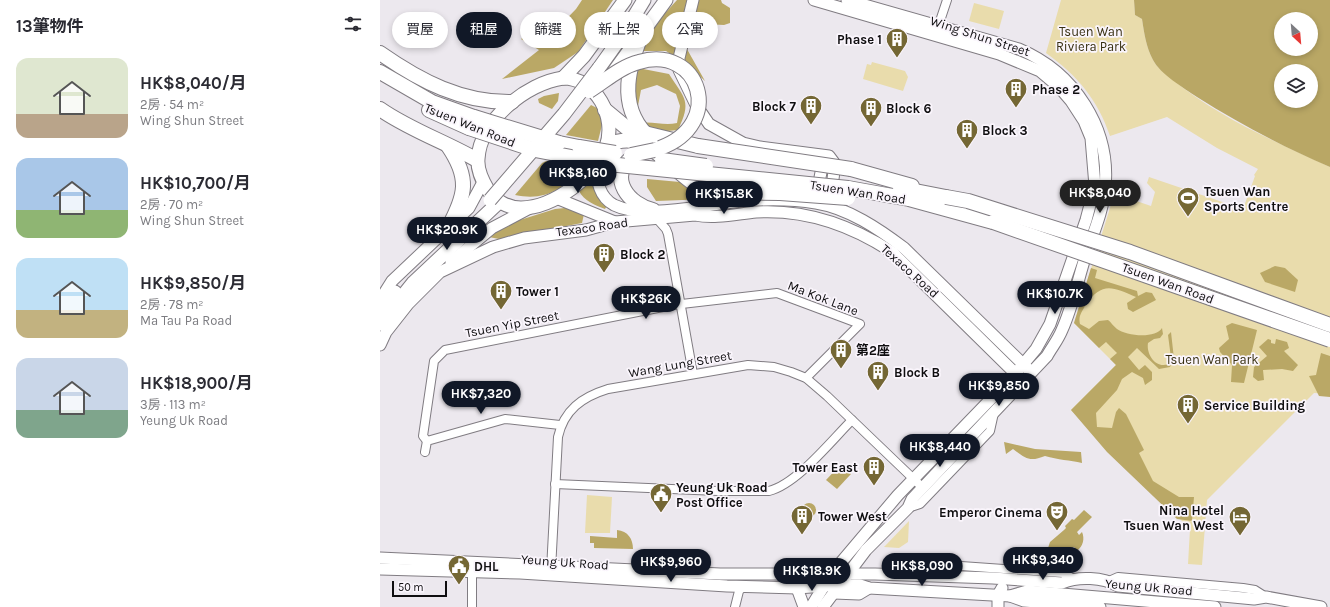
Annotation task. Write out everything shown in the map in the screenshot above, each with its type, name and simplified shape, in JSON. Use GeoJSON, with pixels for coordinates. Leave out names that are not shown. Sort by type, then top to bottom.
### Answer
{"type":"FeatureCollection","features":[{"type":"Feature","properties":{"kind":"highway"},"geometry":{"type":"LineString","coordinates":[[636,48],[630,63],[627,94],[633,116],[646,134]]}},
{"type":"Feature","properties":{"kind":"highway"},"geometry":{"type":"LineString","coordinates":[[380,53],[425,81],[455,94],[492,102],[512,102]]}},
{"type":"Feature","properties":{"kind":"highway"},"geometry":{"type":"LineString","coordinates":[[589,92],[619,70],[638,62],[651,59],[674,63],[684,70],[692,79],[698,90],[698,108],[697,117],[689,130],[682,137],[666,146],[631,155]]}},
{"type":"Feature","properties":{"kind":"highway","name":"Tsuen Wan Road"},"geometry":{"type":"LineString","coordinates":[[380,72],[432,102],[471,122],[535,150],[596,162],[662,171],[848,188],[944,202],[968,200],[1122,250],[1330,325]]}},
{"type":"Feature","properties":{"kind":"highway","name":"Tsuen Wan Road"},"geometry":{"type":"LineString","coordinates":[[380,83],[430,110],[559,144],[733,169],[848,180],[944,202],[1330,340]]}},
{"type":"Feature","properties":{"kind":"highway"},"geometry":{"type":"LineString","coordinates":[[603,105],[628,129],[698,146],[851,169],[944,202]]}},
{"type":"Feature","properties":{"kind":"highway"},"geometry":{"type":"LineString","coordinates":[[380,109],[477,160]]}},
{"type":"Feature","properties":{"kind":"highway"},"geometry":{"type":"LineString","coordinates":[[607,146],[615,141],[627,140],[641,142],[658,153],[684,177],[703,189],[719,192],[812,195],[902,206],[944,202]]}},
{"type":"Feature","properties":{"kind":"highway"},"geometry":{"type":"LineString","coordinates":[[448,146],[459,164],[464,185],[460,201],[448,228]]}},
{"type":"Feature","properties":{"kind":"highway"},"geometry":{"type":"LineString","coordinates":[[655,215],[632,201],[624,191],[621,179],[624,165],[631,157],[642,152],[658,153]]}},
{"type":"Feature","properties":{"kind":"main road"},"geometry":{"type":"LineString","coordinates":[[563,78],[584,56],[625,0]]}},
{"type":"Feature","properties":{"kind":"main road"},"geometry":{"type":"LineString","coordinates":[[383,328],[397,296],[536,160],[589,92],[601,69],[644,0]]}},
{"type":"Feature","properties":{"kind":"main road"},"geometry":{"type":"LineString","coordinates":[[380,309],[397,296],[457,242],[493,202],[656,0]]}},
{"type":"Feature","properties":{"kind":"main road"},"geometry":{"type":"LineString","coordinates":[[654,16],[666,0]]}},
{"type":"Feature","properties":{"kind":"main road"},"geometry":{"type":"LineString","coordinates":[[693,0],[679,58],[679,70],[696,105],[709,124],[743,143],[760,147],[828,156],[835,164],[829,206],[825,219]]}},
{"type":"Feature","properties":{"kind":"main road","name":"Wing Shun Street"},"geometry":{"type":"LineString","coordinates":[[814,0],[937,32],[1006,45],[1039,58],[1060,74],[1077,92],[1090,110],[1102,143],[1105,188],[1063,329],[1047,356],[912,499],[908,508],[866,550],[823,607]]}},
{"type":"Feature","properties":{"kind":"main road","name":"Wing Shun Street"},"geometry":{"type":"LineString","coordinates":[[811,607],[832,572],[913,479],[1015,374],[1036,349],[1050,324],[1095,192],[1095,172],[1091,138],[1084,121],[1071,101],[1059,87],[1040,71],[998,54],[847,0]]}},
{"type":"Feature","properties":{"kind":"main road"},"geometry":{"type":"LineString","coordinates":[[440,272],[492,228],[530,208],[556,198],[578,183],[596,166],[607,146],[608,131],[603,105],[606,84],[615,68],[630,48]]}},
{"type":"Feature","properties":{"kind":"main road"},"geometry":{"type":"LineString","coordinates":[[530,208],[512,207],[504,204],[496,199],[483,182],[477,160],[479,147],[487,133],[512,102],[533,87],[549,80],[570,78],[582,82],[591,88],[603,105]]}},
{"type":"Feature","properties":{"kind":"main road"},"geometry":{"type":"LineString","coordinates":[[814,154],[822,159],[823,162],[815,203]]}},
{"type":"Feature","properties":{"kind":"main road","name":"Texaco Road"},"geometry":{"type":"LineString","coordinates":[[596,166],[598,186],[607,199],[620,207],[655,215],[695,215],[706,217],[757,212],[780,212],[825,219],[870,237],[892,252],[913,271],[1024,382]]}},
{"type":"Feature","properties":{"kind":"main road"},"geometry":{"type":"LineString","coordinates":[[380,300],[392,281],[469,208],[483,182]]}},
{"type":"Feature","properties":{"kind":"main road"},"geometry":{"type":"LineString","coordinates":[[556,198],[615,222]]}},
{"type":"Feature","properties":{"kind":"main road","name":"Texaco Road"},"geometry":{"type":"LineString","coordinates":[[380,344],[383,328],[440,272],[493,247],[540,235],[586,230],[615,222],[655,215],[760,200],[815,203],[829,206],[875,228],[904,248],[1032,373]]}},
{"type":"Feature","properties":{"kind":"main road"},"geometry":{"type":"LineString","coordinates":[[866,550],[867,563],[876,574]]}},
{"type":"Feature","properties":{"kind":"main road"},"geometry":{"type":"LineString","coordinates":[[812,573],[847,555]]}},
{"type":"Feature","properties":{"kind":"main road","name":"Yeung Uk Road"},"geometry":{"type":"LineString","coordinates":[[380,558],[744,586],[797,588],[825,584],[837,589],[860,585],[869,588],[1010,596],[1024,601],[1100,607]]}},
{"type":"Feature","properties":{"kind":"main road","name":"Yeung Uk Road"},"geometry":{"type":"LineString","coordinates":[[380,569],[472,572],[551,570],[734,575],[832,572],[1006,579],[1062,583],[1072,578],[1109,581],[1118,586],[1254,599],[1266,597],[1321,607]]}},
{"type":"Feature","properties":{"kind":"main road"},"geometry":{"type":"LineString","coordinates":[[998,607],[998,595],[1006,579]]}},
{"type":"Feature","properties":{"kind":"main road"},"geometry":{"type":"LineString","coordinates":[[797,588],[804,607]]}},
{"type":"Feature","properties":{"kind":"main road","name":"Yeung Uk Road"},"geometry":{"type":"LineString","coordinates":[[1010,596],[1027,591],[1215,607]]}},
{"type":"Feature","properties":{"kind":"street"},"geometry":{"type":"LineString","coordinates":[[937,32],[947,0]]}},
{"type":"Feature","properties":{"kind":"street"},"geometry":{"type":"LineString","coordinates":[[655,215],[668,234],[693,374]]}},
{"type":"Feature","properties":{"kind":"street","name":"Ma Kok Lane"},"geometry":{"type":"LineString","coordinates":[[681,304],[777,293],[860,324],[806,378]]}},
{"type":"Feature","properties":{"kind":"street","name":"Tsuen Yip Street"},"geometry":{"type":"LineString","coordinates":[[425,452],[427,441],[423,436],[434,361],[445,350],[681,304]]}},
{"type":"Feature","properties":{"kind":"street","name":"Wang Lung Street"},"geometry":{"type":"LineString","coordinates":[[551,570],[555,484],[560,425],[567,413],[575,405],[598,392],[748,365],[774,367],[806,378],[923,488]]}},
{"type":"Feature","properties":{"kind":"street"},"geometry":{"type":"LineString","coordinates":[[908,508],[920,504],[990,431],[994,413]]}},
{"type":"Feature","properties":{"kind":"street"},"geometry":{"type":"LineString","coordinates":[[427,441],[505,419],[560,425]]}},
{"type":"Feature","properties":{"kind":"street"},"geometry":{"type":"LineString","coordinates":[[555,484],[718,491],[769,491],[791,481],[852,420]]}},
{"type":"Feature","properties":{"kind":"street","name":"Yeung Uk Road"},"geometry":{"type":"LineString","coordinates":[[912,575],[947,565],[1063,573],[1072,578]]}},
{"type":"Feature","properties":{"kind":"street"},"geometry":{"type":"LineString","coordinates":[[1006,579],[1015,569]]}},
{"type":"Feature","properties":{"kind":"street"},"geometry":{"type":"LineString","coordinates":[[472,572],[472,607]]}},
{"type":"Feature","properties":{"kind":"street"},"geometry":{"type":"LineString","coordinates":[[735,607],[739,590],[744,586]]}},
{"type":"Feature","properties":{"kind":"green space","name":"Tsuen Wan Park"},"geometry":{"type":"Polygon","coordinates":[[[1061,0],[1134,0],[1135,15],[1142,19],[1146,40],[1153,60],[1164,73],[1190,93],[1228,117],[1330,167],[1330,394],[1314,393],[1207,500],[1202,565],[1188,564],[1190,529],[1071,410],[1116,365],[1074,323],[1110,208],[1113,193],[1151,206],[1155,192],[1147,183],[1149,177],[1243,209],[1255,176],[1254,175],[1258,169],[1217,148],[1167,117],[1110,136],[1099,111],[1085,89],[1077,79],[1046,53],[1061,0]]]}},
{"type":"Feature","properties":{"kind":"green space"},"geometry":{"type":"Polygon","coordinates":[[[974,3],[1004,11],[999,29],[969,21],[974,3]]]}},
{"type":"Feature","properties":{"kind":"green space"},"geometry":{"type":"Polygon","coordinates":[[[872,62],[905,71],[908,77],[903,91],[863,79],[867,64],[871,65],[872,62]]]}},
{"type":"Feature","properties":{"kind":"green space"},"geometry":{"type":"Polygon","coordinates":[[[587,495],[612,497],[610,533],[585,533],[587,495]]]}},
{"type":"Feature","properties":{"kind":"green space"},"geometry":{"type":"Polygon","coordinates":[[[909,521],[908,542],[899,548],[884,547],[909,521]]]}},
{"type":"Feature","properties":{"kind":"green space"},"geometry":{"type":"Polygon","coordinates":[[[913,555],[954,557],[954,561],[900,569],[901,558],[912,559],[913,555]]]}},
{"type":"Feature","properties":{"kind":"shaded area"},"geometry":{"type":"Polygon","coordinates":[[[582,0],[613,0],[605,12],[584,12],[584,43],[578,52],[554,68],[502,79],[539,50],[536,48],[576,48],[576,12],[573,12],[582,0]]]}},
{"type":"Feature","properties":{"kind":"shaded area"},"geometry":{"type":"Polygon","coordinates":[[[677,0],[721,0],[722,3],[730,8],[730,23],[718,25],[718,12],[666,12],[677,0]]]}},
{"type":"Feature","properties":{"kind":"shaded area"},"geometry":{"type":"Polygon","coordinates":[[[1134,0],[1330,0],[1330,167],[1229,117],[1173,80],[1156,65],[1153,60],[1147,45],[1142,19],[1135,15],[1134,0]]]}},
{"type":"Feature","properties":{"kind":"shaded area"},"geometry":{"type":"Polygon","coordinates":[[[662,17],[662,48],[686,48],[705,81],[690,67],[666,51],[640,51],[642,48],[654,48],[654,28],[662,17]]]}},
{"type":"Feature","properties":{"kind":"shaded area"},"geometry":{"type":"Polygon","coordinates":[[[638,68],[669,74],[683,95],[686,106],[685,113],[678,130],[657,132],[640,123],[677,123],[680,106],[676,94],[657,85],[641,90],[637,111],[634,86],[638,68]]]}},
{"type":"Feature","properties":{"kind":"shaded area"},"geometry":{"type":"Polygon","coordinates":[[[559,93],[558,101],[552,109],[539,103],[538,99],[544,96],[559,93]]]}},
{"type":"Feature","properties":{"kind":"shaded area"},"geometry":{"type":"Polygon","coordinates":[[[591,105],[599,109],[602,125],[598,141],[566,135],[591,105]]]}},
{"type":"Feature","properties":{"kind":"shaded area"},"geometry":{"type":"Polygon","coordinates":[[[546,161],[582,169],[567,183],[552,192],[535,196],[515,195],[542,163],[546,161]]]}},
{"type":"Feature","properties":{"kind":"shaded area"},"geometry":{"type":"Polygon","coordinates":[[[647,179],[680,182],[689,190],[711,199],[656,201],[647,187],[647,179]]]}},
{"type":"Feature","properties":{"kind":"shaded area"},"geometry":{"type":"Polygon","coordinates":[[[584,185],[592,185],[608,204],[605,209],[590,202],[581,194],[579,191],[584,185]]]}},
{"type":"Feature","properties":{"kind":"shaded area"},"geometry":{"type":"Polygon","coordinates":[[[565,208],[584,214],[582,223],[499,239],[489,237],[507,224],[555,209],[565,208]]]}},
{"type":"Feature","properties":{"kind":"shaded area"},"geometry":{"type":"Polygon","coordinates":[[[1275,266],[1285,268],[1298,280],[1295,292],[1265,282],[1260,273],[1275,266]]]}},
{"type":"Feature","properties":{"kind":"shaded area"},"geometry":{"type":"Polygon","coordinates":[[[1091,268],[1097,270],[1095,278],[1137,291],[1138,296],[1146,292],[1152,293],[1156,300],[1133,312],[1128,309],[1127,303],[1136,297],[1108,288],[1102,290],[1091,298],[1080,316],[1080,324],[1089,329],[1099,321],[1108,320],[1121,331],[1134,335],[1154,334],[1162,328],[1163,334],[1160,338],[1154,339],[1148,343],[1150,356],[1153,360],[1160,364],[1168,364],[1171,358],[1168,335],[1171,332],[1174,359],[1170,367],[1159,369],[1137,348],[1128,357],[1139,370],[1145,365],[1152,372],[1152,380],[1145,385],[1143,378],[1132,372],[1122,379],[1117,390],[1096,413],[1097,427],[1112,428],[1116,412],[1119,408],[1126,414],[1144,450],[1139,453],[1153,481],[1179,497],[1194,497],[1192,521],[1177,519],[1107,452],[1071,410],[1116,365],[1110,359],[1117,353],[1106,342],[1099,348],[1074,323],[1091,268]]]}},
{"type":"Feature","properties":{"kind":"shaded area"},"geometry":{"type":"Polygon","coordinates":[[[1232,323],[1257,330],[1244,383],[1231,382],[1232,365],[1220,352],[1219,348],[1229,339],[1226,326],[1232,323]]]}},
{"type":"Feature","properties":{"kind":"shaded area"},"geometry":{"type":"Polygon","coordinates":[[[1268,339],[1271,340],[1271,343],[1275,344],[1276,339],[1287,342],[1289,348],[1284,351],[1298,365],[1293,371],[1282,369],[1263,370],[1264,380],[1258,381],[1253,377],[1254,367],[1267,356],[1259,347],[1268,339]]]}},
{"type":"Feature","properties":{"kind":"shaded area"},"geometry":{"type":"Polygon","coordinates":[[[1321,353],[1330,356],[1330,397],[1319,396],[1309,376],[1316,375],[1321,353]]]}},
{"type":"Feature","properties":{"kind":"shaded area"},"geometry":{"type":"Polygon","coordinates":[[[1004,442],[1035,449],[1081,452],[1082,463],[1045,456],[1032,459],[1021,455],[1013,449],[1006,454],[1004,442]]]}},
{"type":"Feature","properties":{"kind":"shaded area"},"geometry":{"type":"Polygon","coordinates":[[[841,464],[851,474],[837,489],[826,480],[841,464]]]}},
{"type":"Feature","properties":{"kind":"shaded area"},"geometry":{"type":"Polygon","coordinates":[[[806,503],[812,503],[816,507],[816,513],[812,517],[806,517],[802,513],[802,507],[806,503]]]}},
{"type":"Feature","properties":{"kind":"shaded area"},"geometry":{"type":"Polygon","coordinates":[[[1084,510],[1092,517],[1077,532],[1079,535],[1082,532],[1083,542],[1081,547],[1077,551],[1074,547],[1062,553],[1050,552],[1048,548],[1050,542],[1066,528],[1065,526],[1072,519],[1074,520],[1084,510]]]}},
{"type":"Feature","properties":{"kind":"shaded area"},"geometry":{"type":"Polygon","coordinates":[[[617,530],[624,532],[629,536],[633,549],[594,548],[594,543],[590,543],[590,536],[617,538],[617,530]]]}},
{"type":"Feature","properties":{"kind":"place","name":"Phase 1"},"geometry":{"type":"Point","coordinates":[897,58]}},
{"type":"Feature","properties":{"kind":"place","name":"Phase 2"},"geometry":{"type":"Point","coordinates":[1016,108]}},
{"type":"Feature","properties":{"kind":"place","name":"Block 7"},"geometry":{"type":"Point","coordinates":[811,126]}},
{"type":"Feature","properties":{"kind":"place","name":"Block 6"},"geometry":{"type":"Point","coordinates":[871,128]}},
{"type":"Feature","properties":{"kind":"place","name":"Block 3"},"geometry":{"type":"Point","coordinates":[967,150]}},
{"type":"Feature","properties":{"kind":"place","name":"Tsuen Wan Sports Centre"},"geometry":{"type":"Point","coordinates":[1188,218]}},
{"type":"Feature","properties":{"kind":"place","name":"Block 2"},"geometry":{"type":"Point","coordinates":[604,274]}},
{"type":"Feature","properties":{"kind":"place","name":"Tower 1"},"geometry":{"type":"Point","coordinates":[501,310]}},
{"type":"Feature","properties":{"kind":"place","name":"第2座"},"geometry":{"type":"Point","coordinates":[841,370]}},
{"type":"Feature","properties":{"kind":"place","name":"Block B"},"geometry":{"type":"Point","coordinates":[878,392]}},
{"type":"Feature","properties":{"kind":"place","name":"Service Building"},"geometry":{"type":"Point","coordinates":[1188,424]}},
{"type":"Feature","properties":{"kind":"place","name":"Tower East"},"geometry":{"type":"Point","coordinates":[874,486]}},
{"type":"Feature","properties":{"kind":"place","name":"Yeung Uk Road Post Office"},"geometry":{"type":"Point","coordinates":[661,514]}},
{"type":"Feature","properties":{"kind":"place","name":"Emperor Cinema"},"geometry":{"type":"Point","coordinates":[1057,532]}},
{"type":"Feature","properties":{"kind":"place","name":"Tower West"},"geometry":{"type":"Point","coordinates":[802,536]}},
{"type":"Feature","properties":{"kind":"place","name":"Nina Hotel Tsuen Wan West"},"geometry":{"type":"Point","coordinates":[1240,536]}},
{"type":"Feature","properties":{"kind":"place","name":"DHL"},"geometry":{"type":"Point","coordinates":[459,586]}},
{"type":"Feature","properties":{"kind":"park label","name":"Tsuen Wan Riviera Park"},"geometry":{"type":"Point","coordinates":[1091,38]}}]}
